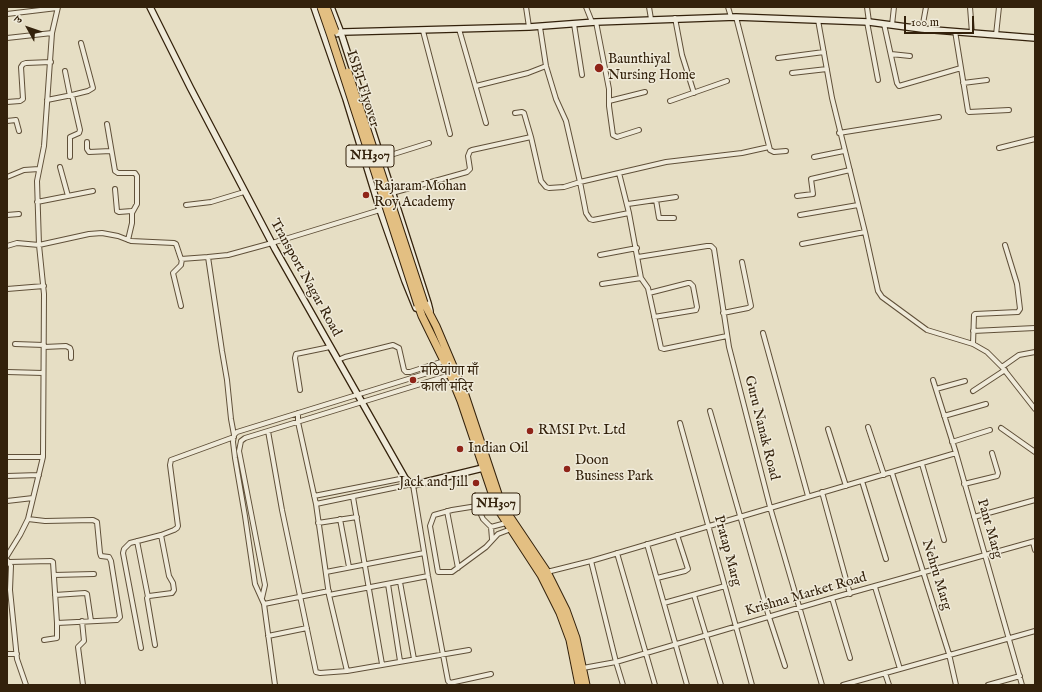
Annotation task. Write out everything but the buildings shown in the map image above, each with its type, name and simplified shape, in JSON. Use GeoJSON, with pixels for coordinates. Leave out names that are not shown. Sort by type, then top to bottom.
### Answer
{"type":"FeatureCollection","features":[{"type":"Feature","properties":{"kind":"highway","name":"ISBT Flyover"},"geometry":{"type":"LineString","coordinates":[[321,7],[421,304],[430,315]]}},
{"type":"Feature","properties":{"kind":"highway","name":"ISBT Flyover"},"geometry":{"type":"LineString","coordinates":[[326,7],[421,304],[422,316]]}},
{"type":"Feature","properties":{"kind":"highway","name":"NH307"},"geometry":{"type":"LineString","coordinates":[[430,315],[467,400],[486,467],[492,496],[506,523],[541,575],[560,612],[570,640],[579,685]]}},
{"type":"Feature","properties":{"kind":"highway","name":"NH307"},"geometry":{"type":"LineString","coordinates":[[422,316],[450,375],[498,494],[510,517],[547,572],[566,610],[576,638],[586,685]]}},
{"type":"Feature","properties":{"kind":"main road","name":"Transport Nagar Road"},"geometry":{"type":"LineString","coordinates":[[150,7],[244,192],[272,243],[405,478],[412,484]]}},
{"type":"Feature","properties":{"kind":"main road"},"geometry":{"type":"LineString","coordinates":[[314,7],[325,36],[380,210],[405,281],[416,308],[422,316]]}},
{"type":"Feature","properties":{"kind":"main road"},"geometry":{"type":"LineString","coordinates":[[331,7],[341,33],[428,303],[430,315]]}},
{"type":"Feature","properties":{"kind":"main road"},"geometry":{"type":"LineString","coordinates":[[325,36],[341,33],[529,28],[594,22],[733,17],[868,22],[922,29],[1035,38]]}},
{"type":"Feature","properties":{"kind":"main road"},"geometry":{"type":"LineString","coordinates":[[412,484],[486,467]]}},
{"type":"Feature","properties":{"kind":"street"},"geometry":{"type":"LineString","coordinates":[[7,14],[57,7],[52,33],[44,146],[37,181],[39,245],[44,286],[43,457],[28,519],[7,556]]}},
{"type":"Feature","properties":{"kind":"street"},"geometry":{"type":"LineString","coordinates":[[526,7],[529,28]]}},
{"type":"Feature","properties":{"kind":"street"},"geometry":{"type":"LineString","coordinates":[[586,7],[594,22],[606,73],[614,136],[617,137],[639,130]]}},
{"type":"Feature","properties":{"kind":"street"},"geometry":{"type":"LineString","coordinates":[[649,7],[652,19]]}},
{"type":"Feature","properties":{"kind":"street"},"geometry":{"type":"LineString","coordinates":[[728,7],[733,17],[769,147],[771,151],[774,152],[786,151]]}},
{"type":"Feature","properties":{"kind":"street"},"geometry":{"type":"LineString","coordinates":[[867,7],[868,22],[878,80]]}},
{"type":"Feature","properties":{"kind":"street"},"geometry":{"type":"LineString","coordinates":[[892,25],[894,7]]}},
{"type":"Feature","properties":{"kind":"street"},"geometry":{"type":"LineString","coordinates":[[922,29],[926,7]]}},
{"type":"Feature","properties":{"kind":"street"},"geometry":{"type":"LineString","coordinates":[[970,7],[972,33]]}},
{"type":"Feature","properties":{"kind":"street"},"geometry":{"type":"LineString","coordinates":[[996,35],[999,7]]}},
{"type":"Feature","properties":{"kind":"street"},"geometry":{"type":"LineString","coordinates":[[675,18],[682,56],[694,92]]}},
{"type":"Feature","properties":{"kind":"street"},"geometry":{"type":"LineString","coordinates":[[818,20],[839,132],[850,170],[877,288],[882,297],[927,330],[973,344],[987,352],[1003,369],[1035,409]]}},
{"type":"Feature","properties":{"kind":"street"},"geometry":{"type":"LineString","coordinates":[[574,24],[582,75]]}},
{"type":"Feature","properties":{"kind":"street"},"geometry":{"type":"LineString","coordinates":[[884,24],[897,83],[900,86],[960,68]]}},
{"type":"Feature","properties":{"kind":"street"},"geometry":{"type":"LineString","coordinates":[[540,27],[546,66],[556,99],[565,118],[586,213],[590,219],[593,220],[629,214]]}},
{"type":"Feature","properties":{"kind":"street"},"geometry":{"type":"LineString","coordinates":[[459,29],[486,123]]}},
{"type":"Feature","properties":{"kind":"street"},"geometry":{"type":"LineString","coordinates":[[423,30],[450,134]]}},
{"type":"Feature","properties":{"kind":"street"},"geometry":{"type":"LineString","coordinates":[[956,31],[960,68],[967,109],[970,112],[1009,110]]}},
{"type":"Feature","properties":{"kind":"street"},"geometry":{"type":"LineString","coordinates":[[7,38],[52,33]]}},
{"type":"Feature","properties":{"kind":"street"},"geometry":{"type":"LineString","coordinates":[[47,100],[71,96],[93,88],[82,43]]}},
{"type":"Feature","properties":{"kind":"street"},"geometry":{"type":"LineString","coordinates":[[778,58],[824,52]]}},
{"type":"Feature","properties":{"kind":"street"},"geometry":{"type":"LineString","coordinates":[[891,54],[910,56]]}},
{"type":"Feature","properties":{"kind":"street"},"geometry":{"type":"LineString","coordinates":[[7,102],[20,101],[23,99],[21,67],[23,64],[50,62]]}},
{"type":"Feature","properties":{"kind":"street"},"geometry":{"type":"LineString","coordinates":[[476,86],[528,73],[546,66]]}},
{"type":"Feature","properties":{"kind":"street"},"geometry":{"type":"LineString","coordinates":[[792,73],[827,69]]}},
{"type":"Feature","properties":{"kind":"street"},"geometry":{"type":"LineString","coordinates":[[65,71],[80,130],[79,133],[70,137],[70,157]]}},
{"type":"Feature","properties":{"kind":"street"},"geometry":{"type":"LineString","coordinates":[[963,83],[987,80]]}},
{"type":"Feature","properties":{"kind":"street"},"geometry":{"type":"LineString","coordinates":[[670,100],[727,81]]}},
{"type":"Feature","properties":{"kind":"street"},"geometry":{"type":"LineString","coordinates":[[609,101],[645,92]]}},
{"type":"Feature","properties":{"kind":"street"},"geometry":{"type":"LineString","coordinates":[[515,113],[524,113],[541,181],[546,187],[550,188],[559,188],[666,162],[742,153],[769,147]]}},
{"type":"Feature","properties":{"kind":"street"},"geometry":{"type":"LineString","coordinates":[[839,132],[939,117]]}},
{"type":"Feature","properties":{"kind":"street"},"geometry":{"type":"LineString","coordinates":[[7,121],[16,120],[19,131]]}},
{"type":"Feature","properties":{"kind":"street"},"geometry":{"type":"LineString","coordinates":[[107,124],[114,169],[116,172],[135,174],[138,176],[137,204],[132,211],[132,223],[128,240]]}},
{"type":"Feature","properties":{"kind":"street"},"geometry":{"type":"LineString","coordinates":[[392,193],[467,172],[470,169],[468,156],[472,150],[531,138]]}},
{"type":"Feature","properties":{"kind":"street"},"geometry":{"type":"LineString","coordinates":[[999,148],[1035,139]]}},
{"type":"Feature","properties":{"kind":"street"},"geometry":{"type":"LineString","coordinates":[[87,142],[87,149],[89,152],[112,151]]}},
{"type":"Feature","properties":{"kind":"street"},"geometry":{"type":"LineString","coordinates":[[381,158],[429,143]]}},
{"type":"Feature","properties":{"kind":"street"},"geometry":{"type":"LineString","coordinates":[[814,157],[844,151]]}},
{"type":"Feature","properties":{"kind":"street"},"geometry":{"type":"LineString","coordinates":[[60,167],[68,196]]}},
{"type":"Feature","properties":{"kind":"street"},"geometry":{"type":"LineString","coordinates":[[7,177],[24,170],[39,169]]}},
{"type":"Feature","properties":{"kind":"street"},"geometry":{"type":"LineString","coordinates":[[797,196],[813,194],[811,179],[850,170]]}},
{"type":"Feature","properties":{"kind":"street"},"geometry":{"type":"LineString","coordinates":[[619,173],[628,204],[637,248],[641,278],[642,282],[647,286],[649,292],[660,346],[662,349],[727,336]]}},
{"type":"Feature","properties":{"kind":"street"},"geometry":{"type":"LineString","coordinates":[[115,189],[117,211],[132,211]]}},
{"type":"Feature","properties":{"kind":"street"},"geometry":{"type":"LineString","coordinates":[[37,202],[93,191]]}},
{"type":"Feature","properties":{"kind":"street"},"geometry":{"type":"LineString","coordinates":[[186,204],[211,202],[244,192]]}},
{"type":"Feature","properties":{"kind":"street"},"geometry":{"type":"LineString","coordinates":[[628,204],[676,197]]}},
{"type":"Feature","properties":{"kind":"street"},"geometry":{"type":"LineString","coordinates":[[656,200],[659,218],[674,218]]}},
{"type":"Feature","properties":{"kind":"street"},"geometry":{"type":"LineString","coordinates":[[800,215],[858,205]]}},
{"type":"Feature","properties":{"kind":"street"},"geometry":{"type":"LineString","coordinates":[[182,259],[228,255],[380,210]]}},
{"type":"Feature","properties":{"kind":"street"},"geometry":{"type":"LineString","coordinates":[[7,215],[19,214]]}},
{"type":"Feature","properties":{"kind":"street"},"geometry":{"type":"LineString","coordinates":[[802,244],[865,232]]}},
{"type":"Feature","properties":{"kind":"street"},"geometry":{"type":"LineString","coordinates":[[7,246],[17,243],[39,245],[95,233],[112,234],[128,240],[174,243],[176,244],[180,258],[182,259]]}},
{"type":"Feature","properties":{"kind":"street"},"geometry":{"type":"LineString","coordinates":[[973,344],[975,314],[1018,312],[1020,309],[1017,284],[1004,245]]}},
{"type":"Feature","properties":{"kind":"street","name":"Guru Nanak Road"},"geometry":{"type":"LineString","coordinates":[[638,257],[707,246],[713,247],[727,336],[770,507],[822,685]]}},
{"type":"Feature","properties":{"kind":"street"},"geometry":{"type":"LineString","coordinates":[[600,255],[637,248]]}},
{"type":"Feature","properties":{"kind":"street"},"geometry":{"type":"LineString","coordinates":[[208,257],[227,380],[234,436],[235,458],[255,584],[264,604],[275,685]]}},
{"type":"Feature","properties":{"kind":"street"},"geometry":{"type":"LineString","coordinates":[[181,306],[173,273],[179,268],[182,259]]}},
{"type":"Feature","properties":{"kind":"street"},"geometry":{"type":"LineString","coordinates":[[723,312],[748,308],[751,306],[742,262]]}},
{"type":"Feature","properties":{"kind":"street"},"geometry":{"type":"LineString","coordinates":[[602,284],[641,278]]}},
{"type":"Feature","properties":{"kind":"street"},"geometry":{"type":"LineString","coordinates":[[649,292],[688,283],[693,286],[697,307],[696,310],[654,317]]}},
{"type":"Feature","properties":{"kind":"street"},"geometry":{"type":"LineString","coordinates":[[7,289],[44,286]]}},
{"type":"Feature","properties":{"kind":"street"},"geometry":{"type":"LineString","coordinates":[[973,331],[1035,328]]}},
{"type":"Feature","properties":{"kind":"street"},"geometry":{"type":"LineString","coordinates":[[763,333],[808,496]]}},
{"type":"Feature","properties":{"kind":"street"},"geometry":{"type":"LineString","coordinates":[[15,344],[66,346],[70,348],[71,358]]}},
{"type":"Feature","properties":{"kind":"street"},"geometry":{"type":"LineString","coordinates":[[338,360],[395,345],[398,348],[407,379]]}},
{"type":"Feature","properties":{"kind":"street"},"geometry":{"type":"LineString","coordinates":[[300,390],[295,358],[296,354],[330,347]]}},
{"type":"Feature","properties":{"kind":"street"},"geometry":{"type":"LineString","coordinates":[[973,391],[1019,355],[1035,352]]}},
{"type":"Feature","properties":{"kind":"street"},"geometry":{"type":"LineString","coordinates":[[406,372],[445,364]]}},
{"type":"Feature","properties":{"kind":"street"},"geometry":{"type":"LineString","coordinates":[[141,648],[123,553],[126,546],[130,543],[160,535],[174,530],[178,526],[170,465],[171,460],[234,436],[237,432],[407,379],[445,364]]}},
{"type":"Feature","properties":{"kind":"street"},"geometry":{"type":"LineString","coordinates":[[7,372],[43,373]]}},
{"type":"Feature","properties":{"kind":"street"},"geometry":{"type":"LineString","coordinates":[[262,599],[265,585],[239,451],[242,441],[245,438],[450,375]]}},
{"type":"Feature","properties":{"kind":"street","name":"Pant Marg"},"geometry":{"type":"LineString","coordinates":[[933,380],[956,453],[1022,685]]}},
{"type":"Feature","properties":{"kind":"street"},"geometry":{"type":"LineString","coordinates":[[936,388],[965,381]]}},
{"type":"Feature","properties":{"kind":"street"},"geometry":{"type":"LineString","coordinates":[[944,416],[986,404]]}},
{"type":"Feature","properties":{"kind":"street"},"geometry":{"type":"LineString","coordinates":[[710,411],[739,516],[784,666]]}},
{"type":"Feature","properties":{"kind":"street"},"geometry":{"type":"LineString","coordinates":[[298,413],[298,422],[316,504],[329,593],[347,671]]}},
{"type":"Feature","properties":{"kind":"street","name":"Pratap Marg"},"geometry":{"type":"LineString","coordinates":[[680,423],[752,685]]}},
{"type":"Feature","properties":{"kind":"street"},"geometry":{"type":"LineString","coordinates":[[868,427],[884,475]]}},
{"type":"Feature","properties":{"kind":"street"},"geometry":{"type":"LineString","coordinates":[[1001,428],[1035,452]]}},
{"type":"Feature","properties":{"kind":"street"},"geometry":{"type":"LineString","coordinates":[[828,429],[846,486]]}},
{"type":"Feature","properties":{"kind":"street"},"geometry":{"type":"LineString","coordinates":[[952,442],[990,430]]}},
{"type":"Feature","properties":{"kind":"street"},"geometry":{"type":"LineString","coordinates":[[268,431],[282,510],[316,672],[347,671],[414,658],[469,650]]}},
{"type":"Feature","properties":{"kind":"street"},"geometry":{"type":"LineString","coordinates":[[234,436],[242,441]]}},
{"type":"Feature","properties":{"kind":"street"},"geometry":{"type":"LineString","coordinates":[[547,572],[591,561],[956,453]]}},
{"type":"Feature","properties":{"kind":"street"},"geometry":{"type":"LineString","coordinates":[[964,484],[997,476],[998,473],[992,453]]}},
{"type":"Feature","properties":{"kind":"street"},"geometry":{"type":"LineString","coordinates":[[7,457],[43,457]]}},
{"type":"Feature","properties":{"kind":"street"},"geometry":{"type":"LineString","coordinates":[[922,464],[944,540]]}},
{"type":"Feature","properties":{"kind":"street","name":"Nehru Marg"},"geometry":{"type":"LineString","coordinates":[[892,473],[949,654],[956,685]]}},
{"type":"Feature","properties":{"kind":"street"},"geometry":{"type":"LineString","coordinates":[[7,476],[39,475]]}},
{"type":"Feature","properties":{"kind":"street"},"geometry":{"type":"LineString","coordinates":[[314,496],[405,478]]}},
{"type":"Feature","properties":{"kind":"street"},"geometry":{"type":"LineString","coordinates":[[862,481],[886,559]]}},
{"type":"Feature","properties":{"kind":"street"},"geometry":{"type":"LineString","coordinates":[[316,504],[412,484],[428,576],[444,654],[447,678],[450,683],[491,674]]}},
{"type":"Feature","properties":{"kind":"street"},"geometry":{"type":"LineString","coordinates":[[822,492],[850,594]]}},
{"type":"Feature","properties":{"kind":"street"},"geometry":{"type":"LineString","coordinates":[[353,497],[382,664]]}},
{"type":"Feature","properties":{"kind":"street"},"geometry":{"type":"LineString","coordinates":[[7,501],[33,498]]}},
{"type":"Feature","properties":{"kind":"street"},"geometry":{"type":"LineString","coordinates":[[974,517],[1035,500]]}},
{"type":"Feature","properties":{"kind":"street"},"geometry":{"type":"LineString","coordinates":[[492,539],[491,528],[483,520],[477,506],[447,511],[434,515],[430,526],[438,572],[452,572],[486,547],[498,534],[511,529]]}},
{"type":"Feature","properties":{"kind":"street"},"geometry":{"type":"LineString","coordinates":[[447,511],[458,568]]}},
{"type":"Feature","properties":{"kind":"street"},"geometry":{"type":"LineString","coordinates":[[318,523],[357,516]]}},
{"type":"Feature","properties":{"kind":"street"},"geometry":{"type":"LineString","coordinates":[[28,519],[45,521],[93,520],[97,522],[100,555],[109,558],[111,561],[120,617],[117,620],[57,623]]}},
{"type":"Feature","properties":{"kind":"street"},"geometry":{"type":"LineString","coordinates":[[246,521],[252,519]]}},
{"type":"Feature","properties":{"kind":"street"},"geometry":{"type":"LineString","coordinates":[[340,519],[350,568]]}},
{"type":"Feature","properties":{"kind":"street"},"geometry":{"type":"LineString","coordinates":[[491,528],[506,523]]}},
{"type":"Feature","properties":{"kind":"street"},"geometry":{"type":"LineString","coordinates":[[148,597],[172,593],[174,590],[173,583],[169,576],[160,535]]}},
{"type":"Feature","properties":{"kind":"street"},"geometry":{"type":"LineString","coordinates":[[657,578],[688,569],[677,535]]}},
{"type":"Feature","properties":{"kind":"street"},"geometry":{"type":"LineString","coordinates":[[137,541],[155,644]]}},
{"type":"Feature","properties":{"kind":"street"},"geometry":{"type":"LineString","coordinates":[[1034,542],[1035,550]]}},
{"type":"Feature","properties":{"kind":"street","name":"Krishna Market Road"},"geometry":{"type":"LineString","coordinates":[[583,668],[616,662],[832,598],[1034,542]]}},
{"type":"Feature","properties":{"kind":"street"},"geometry":{"type":"LineString","coordinates":[[647,544],[687,685]]}},
{"type":"Feature","properties":{"kind":"street"},"geometry":{"type":"LineString","coordinates":[[326,572],[424,553]]}},
{"type":"Feature","properties":{"kind":"street"},"geometry":{"type":"LineString","coordinates":[[617,553],[655,685]]}},
{"type":"Feature","properties":{"kind":"street"},"geometry":{"type":"LineString","coordinates":[[8,561],[51,561],[54,565],[57,638],[44,640]]}},
{"type":"Feature","properties":{"kind":"street"},"geometry":{"type":"LineString","coordinates":[[8,561],[11,566],[10,590],[17,654],[26,685]]}},
{"type":"Feature","properties":{"kind":"street"},"geometry":{"type":"LineString","coordinates":[[591,561],[616,662],[624,685]]}},
{"type":"Feature","properties":{"kind":"street"},"geometry":{"type":"LineString","coordinates":[[54,575],[94,574]]}},
{"type":"Feature","properties":{"kind":"street"},"geometry":{"type":"LineString","coordinates":[[264,604],[300,596],[369,587],[428,576]]}},
{"type":"Feature","properties":{"kind":"street"},"geometry":{"type":"LineString","coordinates":[[400,582],[414,658]]}},
{"type":"Feature","properties":{"kind":"street"},"geometry":{"type":"LineString","coordinates":[[388,584],[400,661]]}},
{"type":"Feature","properties":{"kind":"street"},"geometry":{"type":"LineString","coordinates":[[664,603],[725,586]]}},
{"type":"Feature","properties":{"kind":"street"},"geometry":{"type":"LineString","coordinates":[[875,587],[900,669]]}},
{"type":"Feature","properties":{"kind":"street"},"geometry":{"type":"LineString","coordinates":[[55,595],[87,594],[91,621]]}},
{"type":"Feature","properties":{"kind":"street"},"geometry":{"type":"LineString","coordinates":[[694,595],[721,685]]}},
{"type":"Feature","properties":{"kind":"street"},"geometry":{"type":"LineString","coordinates":[[832,598],[850,658]]}},
{"type":"Feature","properties":{"kind":"street"},"geometry":{"type":"LineString","coordinates":[[82,622],[84,641],[79,644],[78,647],[83,685]]}},
{"type":"Feature","properties":{"kind":"street"},"geometry":{"type":"LineString","coordinates":[[268,636],[307,628]]}},
{"type":"Feature","properties":{"kind":"street"},"geometry":{"type":"LineString","coordinates":[[843,685],[1035,631]]}},
{"type":"Feature","properties":{"kind":"street"},"geometry":{"type":"LineString","coordinates":[[7,654],[17,654]]}},
{"type":"Feature","properties":{"kind":"street"},"geometry":{"type":"LineString","coordinates":[[885,673],[889,685]]}},
{"type":"Feature","properties":{"kind":"street"},"geometry":{"type":"LineString","coordinates":[[988,685],[1020,676]]}},
{"type":"Feature","properties":{"kind":"place","name":"Baunthiyal Nursing Home"},"geometry":{"type":"Point","coordinates":[599,68]}},
{"type":"Feature","properties":{"kind":"place","name":"Rajaram Mohan Roy Academy"},"geometry":{"type":"Point","coordinates":[366,195]}},
{"type":"Feature","properties":{"kind":"place","name":"मठियांणा माँ काली मंदिर"},"geometry":{"type":"Point","coordinates":[413,380]}},
{"type":"Feature","properties":{"kind":"place","name":"RMSI Pvt. Ltd"},"geometry":{"type":"Point","coordinates":[530,431]}},
{"type":"Feature","properties":{"kind":"place","name":"Indian Oil"},"geometry":{"type":"Point","coordinates":[460,449]}},
{"type":"Feature","properties":{"kind":"place","name":"Doon Business Park"},"geometry":{"type":"Point","coordinates":[567,469]}},
{"type":"Feature","properties":{"kind":"place","name":"Jack and Jill"},"geometry":{"type":"Point","coordinates":[476,483]}}]}
